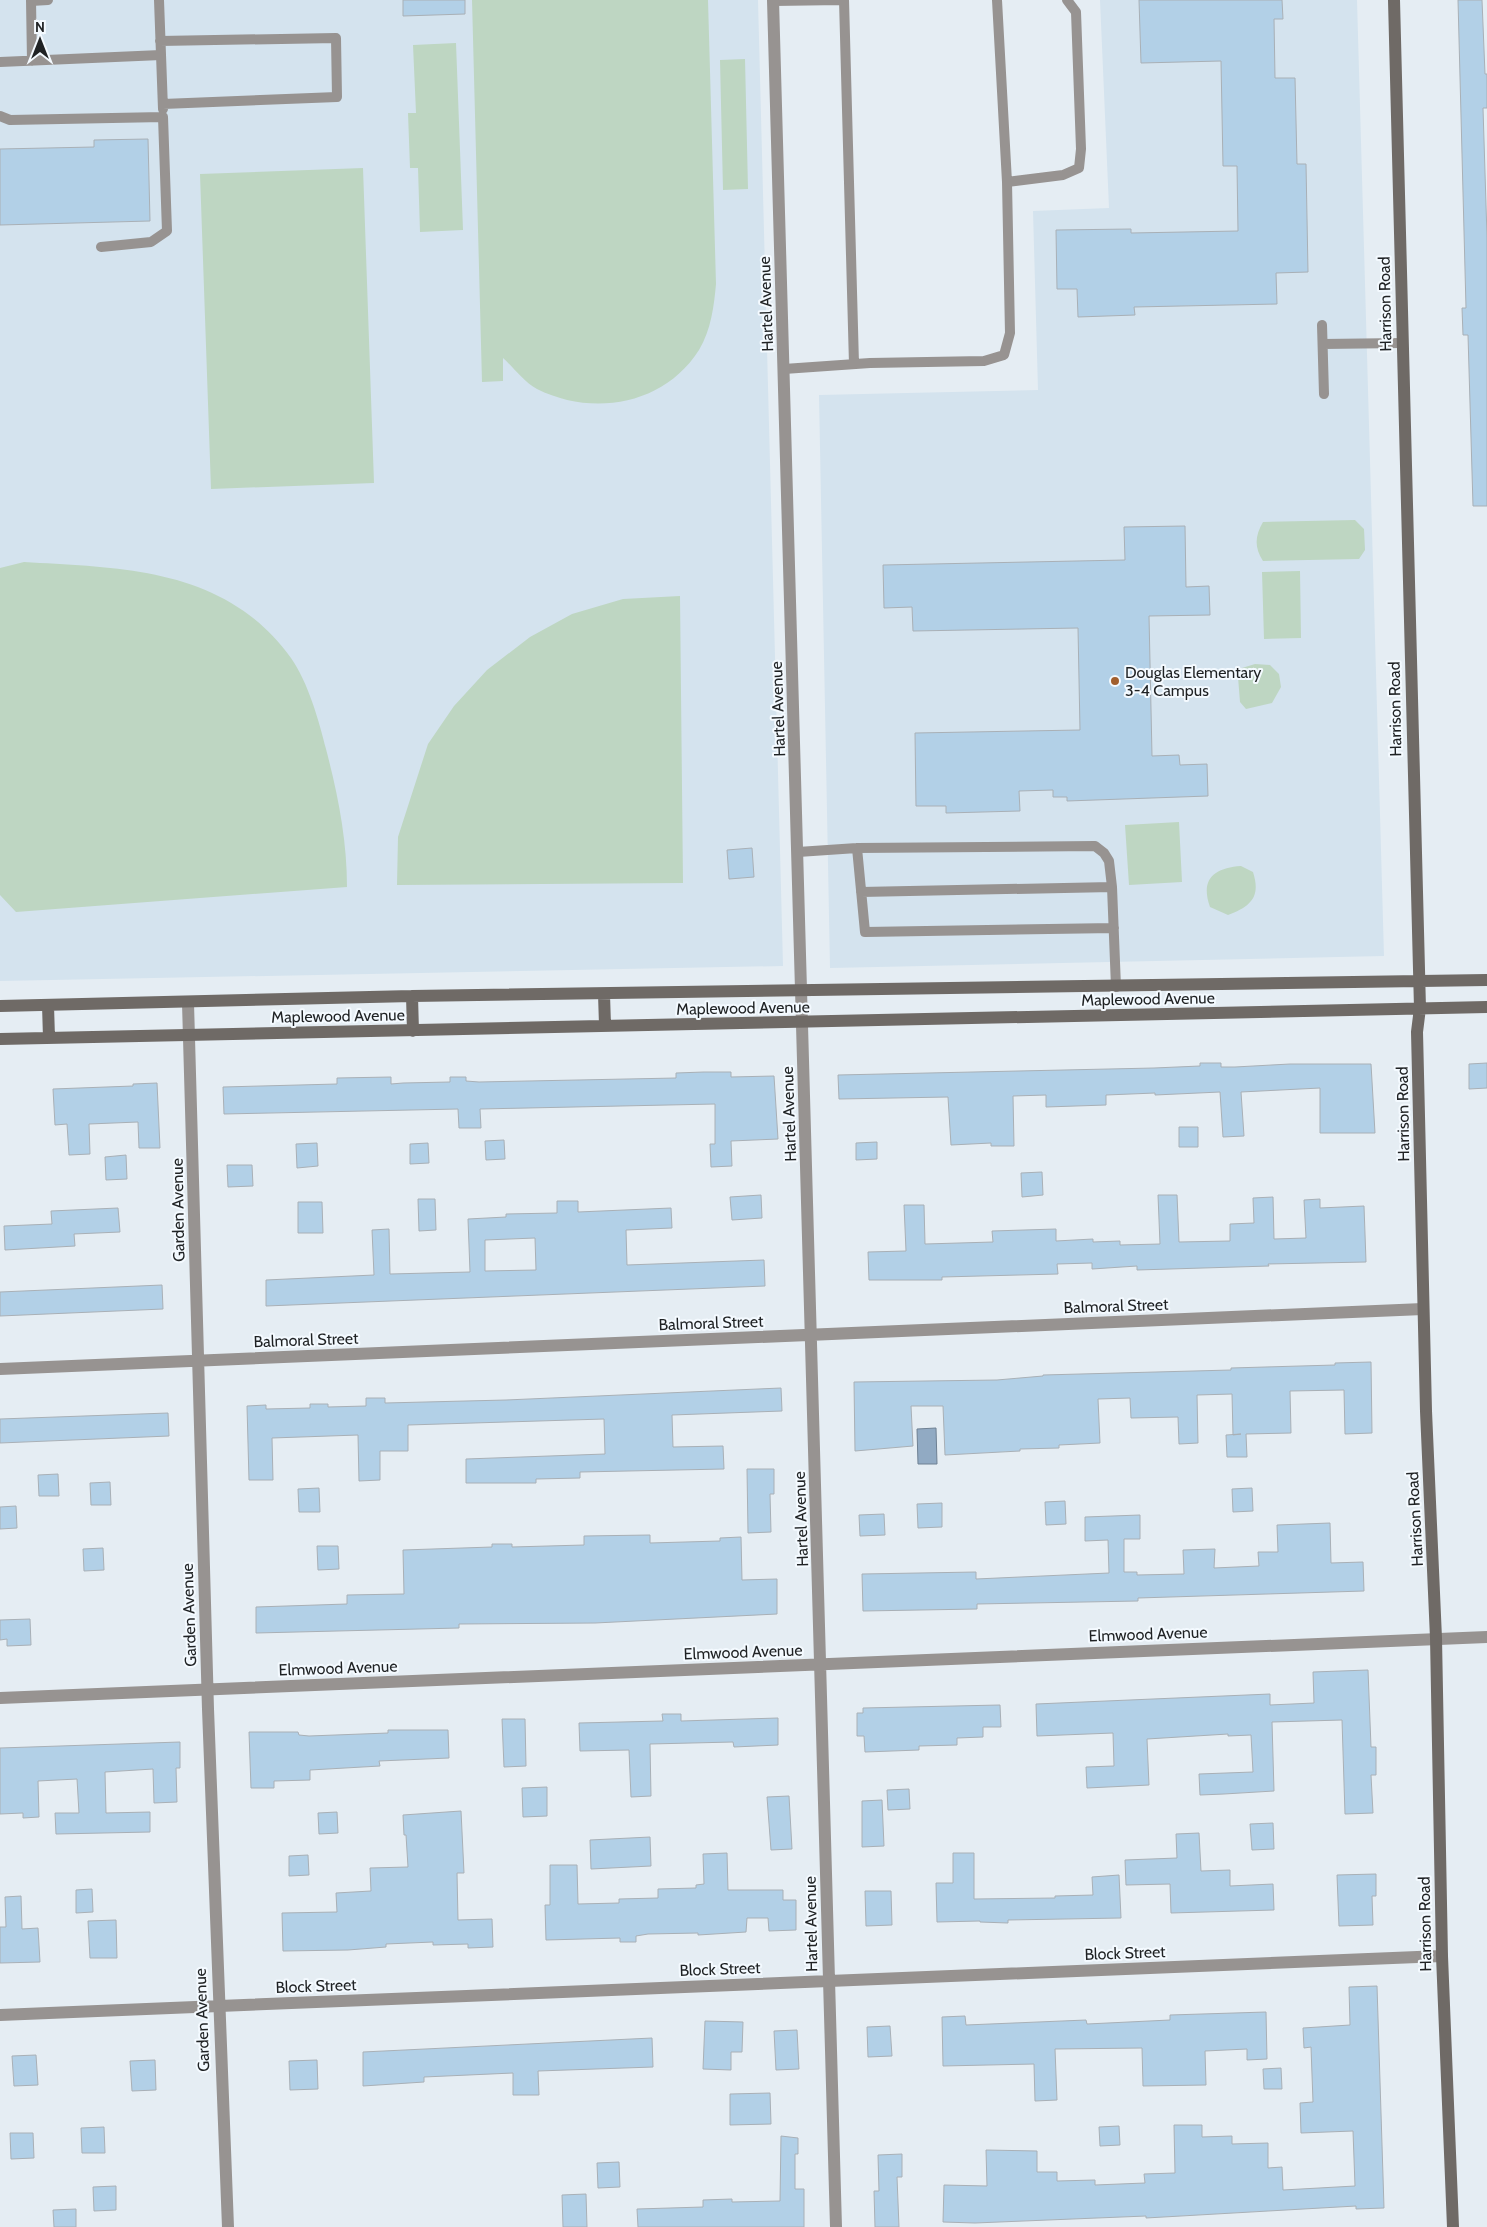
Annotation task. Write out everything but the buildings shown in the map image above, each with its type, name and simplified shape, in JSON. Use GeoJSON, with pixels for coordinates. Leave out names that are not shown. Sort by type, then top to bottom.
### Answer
{"type":"FeatureCollection","features":[{"type":"Feature","properties":{"kind":"street","name":"Hartel Avenue"},"geometry":{"type":"LineString","coordinates":[[774,0],[836,2227]]}},
{"type":"Feature","properties":{"kind":"street","name":"Harrison Road"},"geometry":{"type":"LineString","coordinates":[[1394,0],[1420,1008],[1417,1032],[1423,1309],[1436,1638],[1442,1956],[1453,2227]]}},
{"type":"Feature","properties":{"kind":"street","name":"Maplewood Avenue"},"geometry":{"type":"LineString","coordinates":[[0,1006],[188,1003],[412,996],[1487,980]]}},
{"type":"Feature","properties":{"kind":"street"},"geometry":{"type":"LineString","coordinates":[[604,994],[605,1025]]}},
{"type":"Feature","properties":{"kind":"street"},"geometry":{"type":"LineString","coordinates":[[412,996],[413,1031]]}},
{"type":"Feature","properties":{"kind":"street","name":"Garden Avenue"},"geometry":{"type":"LineString","coordinates":[[188,1003],[218,2006],[228,2227]]}},
{"type":"Feature","properties":{"kind":"street"},"geometry":{"type":"LineString","coordinates":[[48,1005],[49,1038]]}},
{"type":"Feature","properties":{"kind":"street","name":"Maplewood Avenue"},"geometry":{"type":"LineString","coordinates":[[0,1039],[413,1031],[605,1025],[803,1024],[1487,1007]]}},
{"type":"Feature","properties":{"kind":"street","name":"Balmoral Street"},"geometry":{"type":"LineString","coordinates":[[0,1369],[1423,1309]]}},
{"type":"Feature","properties":{"kind":"street","name":"Elmwood Avenue"},"geometry":{"type":"LineString","coordinates":[[0,1698],[1487,1637]]}},
{"type":"Feature","properties":{"kind":"street","name":"Block Street"},"geometry":{"type":"LineString","coordinates":[[0,2015],[1442,1956]]}},
{"type":"Feature","properties":{"kind":"lane"},"geometry":{"type":"LineString","coordinates":[[32,61],[31,0],[48,0]]}},
{"type":"Feature","properties":{"kind":"lane"},"geometry":{"type":"LineString","coordinates":[[101,247],[151,242],[167,231],[159,0]]}},
{"type":"Feature","properties":{"kind":"lane"},"geometry":{"type":"LineString","coordinates":[[774,0],[843,0],[854,364]]}},
{"type":"Feature","properties":{"kind":"lane"},"geometry":{"type":"LineString","coordinates":[[784,369],[854,364],[984,361],[1004,355],[1010,333],[1007,182],[997,0]]}},
{"type":"Feature","properties":{"kind":"lane"},"geometry":{"type":"LineString","coordinates":[[1007,182],[1063,175],[1079,168],[1081,149],[1076,12],[1068,0]]}},
{"type":"Feature","properties":{"kind":"lane"},"geometry":{"type":"LineString","coordinates":[[160,41],[336,38],[338,97],[162,104]]}},
{"type":"Feature","properties":{"kind":"lane"},"geometry":{"type":"LineString","coordinates":[[0,62],[161,55]]}},
{"type":"Feature","properties":{"kind":"lane"},"geometry":{"type":"LineString","coordinates":[[0,116],[10,120],[163,118]]}},
{"type":"Feature","properties":{"kind":"lane"},"geometry":{"type":"LineString","coordinates":[[1322,325],[1324,394]]}},
{"type":"Feature","properties":{"kind":"lane"},"geometry":{"type":"LineString","coordinates":[[1323,344],[1402,343]]}},
{"type":"Feature","properties":{"kind":"lane"},"geometry":{"type":"LineString","coordinates":[[798,852],[857,848],[1095,846],[1104,852],[1109,862],[1112,887],[1116,987]]}},
{"type":"Feature","properties":{"kind":"lane"},"geometry":{"type":"LineString","coordinates":[[857,848],[864,932],[1114,928]]}},
{"type":"Feature","properties":{"kind":"lane"},"geometry":{"type":"LineString","coordinates":[[861,892],[1112,887]]}},
{"type":"Feature","properties":{"kind":"shaded area"},"geometry":{"type":"Polygon","coordinates":[[[0,0],[758,0],[783,966],[0,981],[0,0]]]}},
{"type":"Feature","properties":{"kind":"shaded area"},"geometry":{"type":"Polygon","coordinates":[[[1100,0],[1357,0],[1384,956],[830,968],[819,395],[1038,390],[1033,211],[1109,208],[1100,0]]]}},
{"type":"Feature","properties":{"kind":"green space"},"geometry":{"type":"Polygon","coordinates":[[[472,0],[708,0],[716,284],[713,309],[709,326],[699,350],[684,369],[667,383],[647,394],[626,401],[604,403],[581,402],[559,398],[532,386],[503,358],[503,381],[482,382],[472,0]]]}},
{"type":"Feature","properties":{"kind":"green space"},"geometry":{"type":"Polygon","coordinates":[[[456,43],[463,230],[420,232],[418,168],[410,168],[408,113],[416,113],[413,45],[456,43]]]}},
{"type":"Feature","properties":{"kind":"green space"},"geometry":{"type":"Polygon","coordinates":[[[745,59],[748,189],[723,190],[720,60],[745,59]]]}},
{"type":"Feature","properties":{"kind":"green space"},"geometry":{"type":"Polygon","coordinates":[[[363,168],[374,483],[211,489],[200,174],[363,168]]]}},
{"type":"Feature","properties":{"kind":"green space"},"geometry":{"type":"Polygon","coordinates":[[[1355,520],[1364,529],[1365,550],[1359,559],[1263,561],[1258,551],[1257,537],[1263,522],[1355,520]]]}},
{"type":"Feature","properties":{"kind":"green space"},"geometry":{"type":"Polygon","coordinates":[[[24,562],[136,571],[171,578],[205,590],[236,606],[265,628],[291,658],[303,678],[316,714],[338,800],[347,869],[347,887],[16,912],[0,895],[0,568],[24,562]]]}},
{"type":"Feature","properties":{"kind":"green space"},"geometry":{"type":"Polygon","coordinates":[[[1300,571],[1301,638],[1264,639],[1262,572],[1300,571]]]}},
{"type":"Feature","properties":{"kind":"green space"},"geometry":{"type":"Polygon","coordinates":[[[680,596],[683,883],[397,885],[398,837],[428,744],[454,706],[487,670],[530,637],[572,614],[623,599],[680,596]]]}},
{"type":"Feature","properties":{"kind":"green space"},"geometry":{"type":"Polygon","coordinates":[[[1255,664],[1270,665],[1279,674],[1281,687],[1272,703],[1246,709],[1240,702],[1238,677],[1242,668],[1255,664]]]}},
{"type":"Feature","properties":{"kind":"green space"},"geometry":{"type":"Polygon","coordinates":[[[1179,822],[1182,882],[1129,885],[1125,825],[1179,822]]]}},
{"type":"Feature","properties":{"kind":"green space"},"geometry":{"type":"Polygon","coordinates":[[[1241,866],[1253,872],[1256,888],[1252,899],[1243,908],[1228,915],[1210,907],[1207,897],[1208,882],[1217,872],[1223,869],[1241,866]]]}},
{"type":"Feature","properties":{"kind":"water"},"geometry":{"type":"Polygon","coordinates":[[[936,1428],[937,1464],[918,1464],[917,1429],[936,1428]]]}},
{"type":"Feature","properties":{"kind":"place","name":"Douglas Elementary 3-4 Campus"},"geometry":{"type":"Point","coordinates":[1115,681]}}]}
